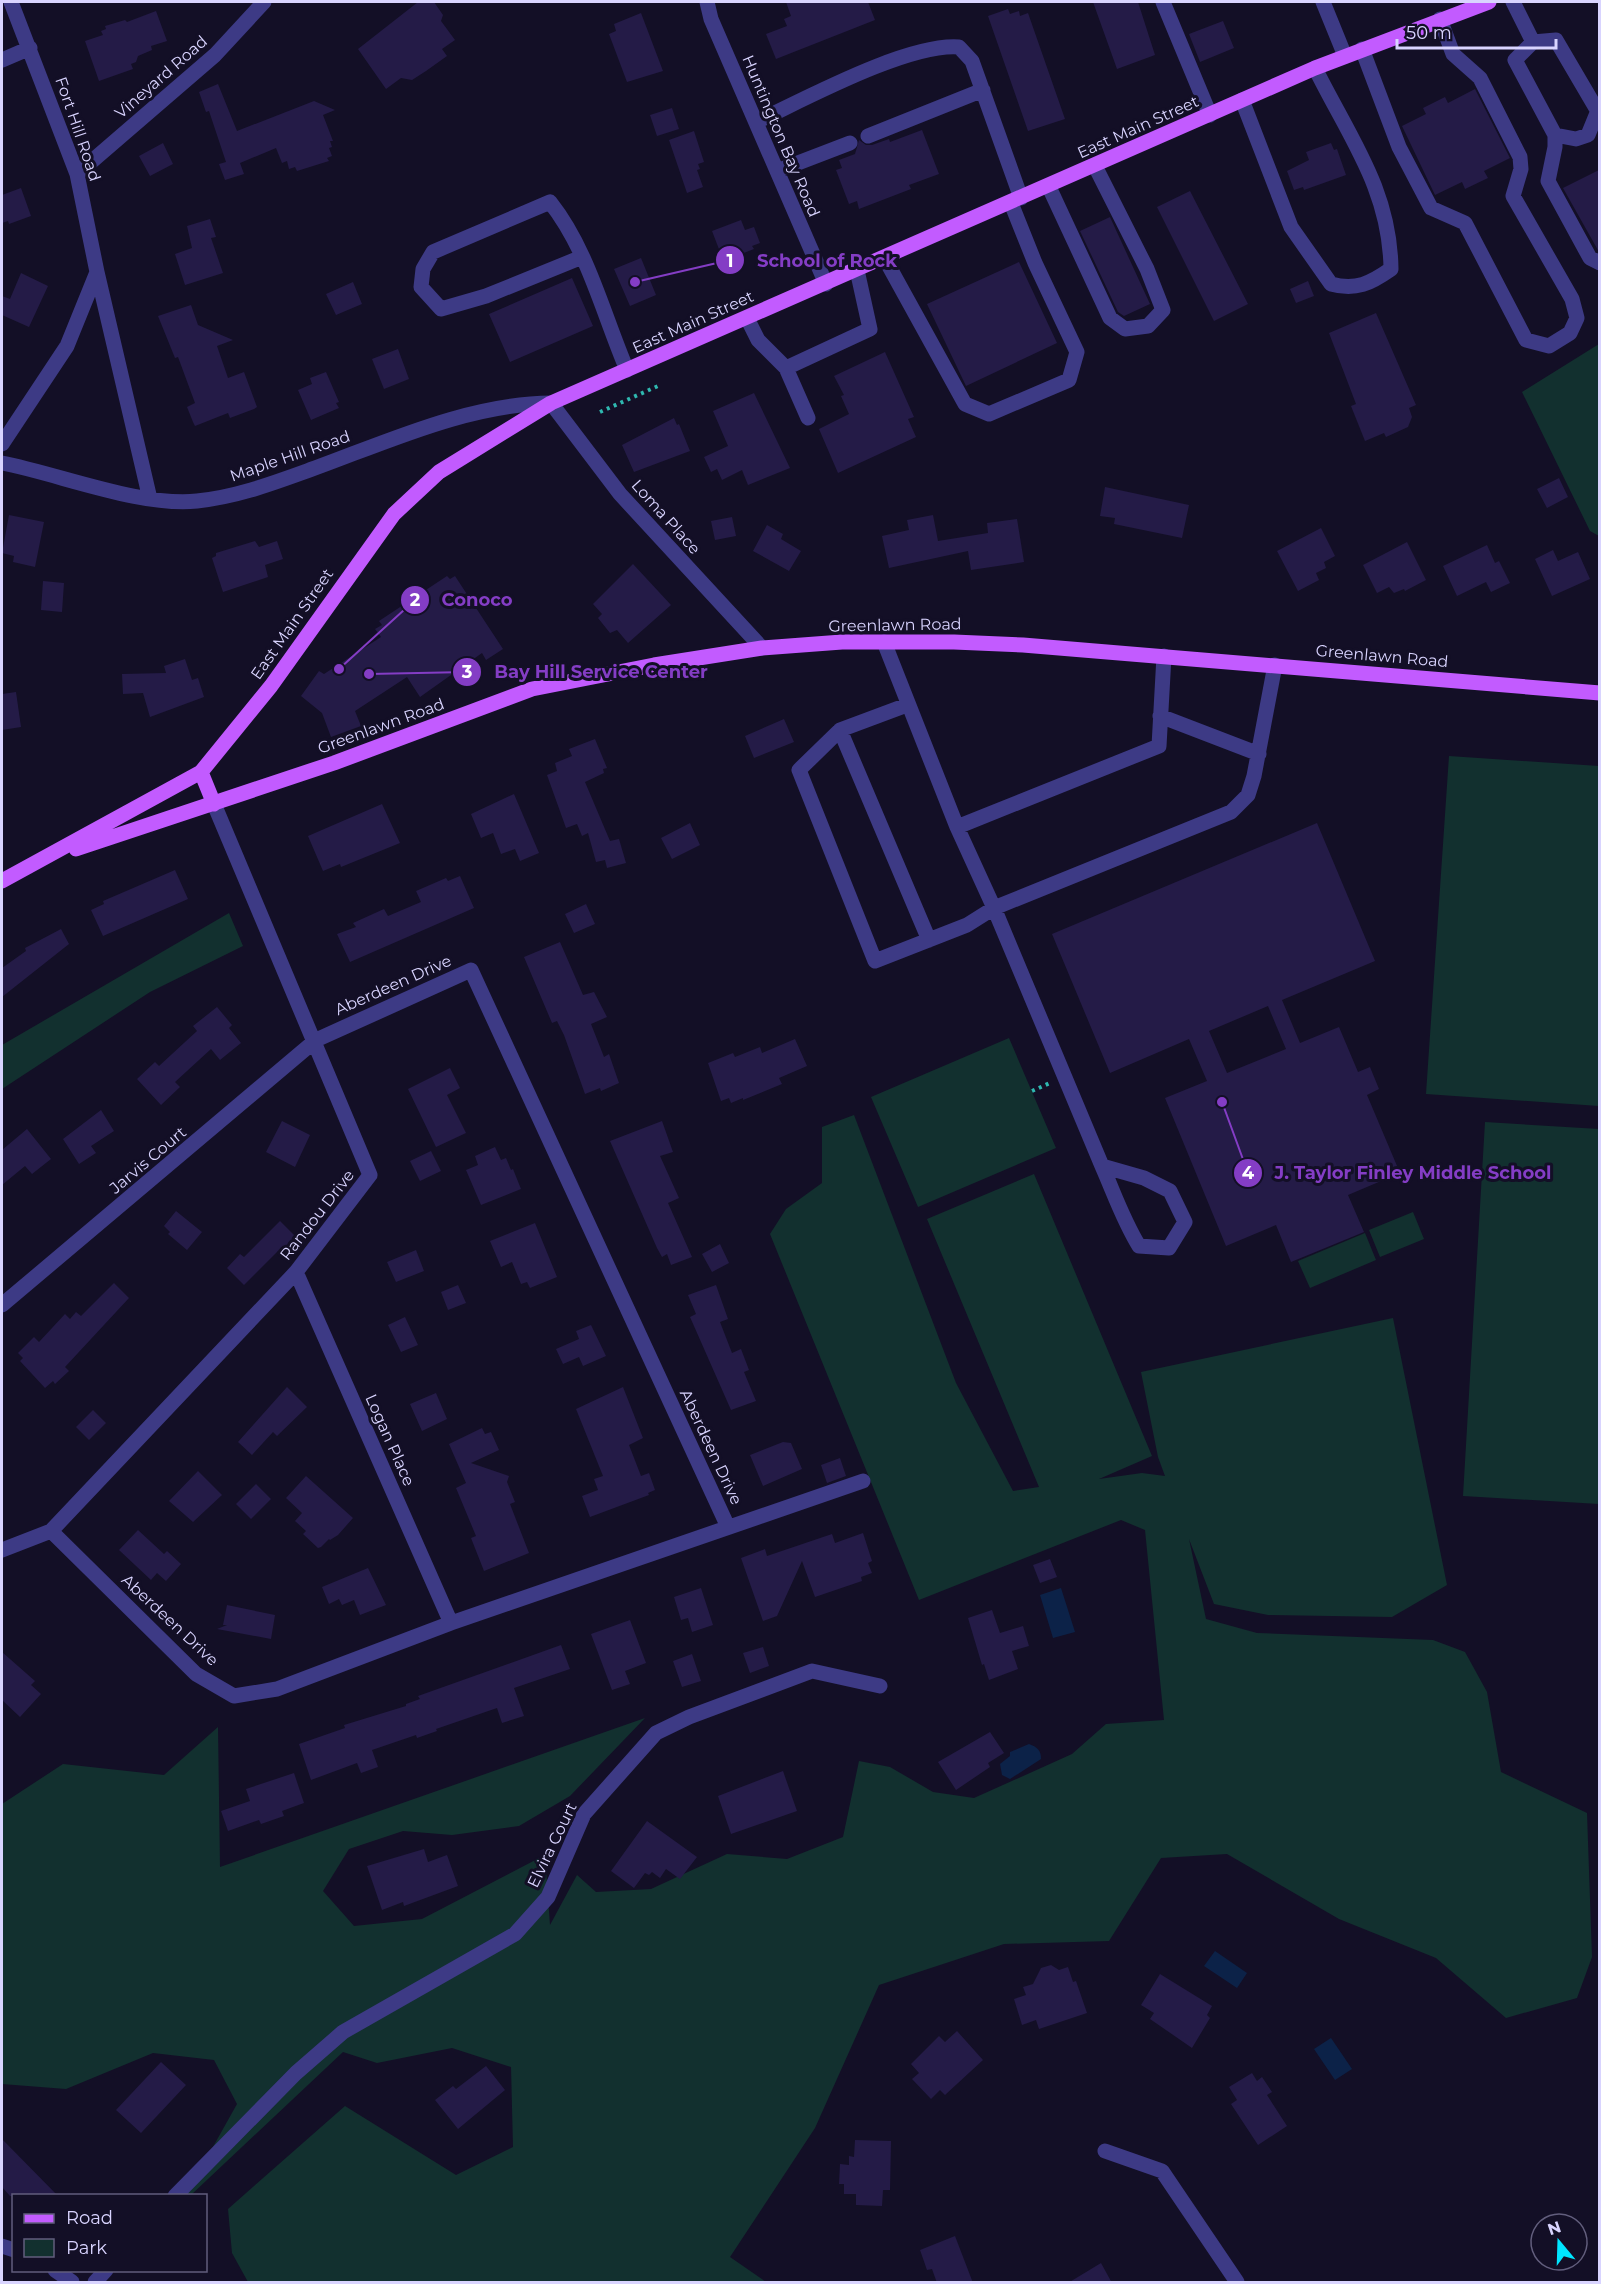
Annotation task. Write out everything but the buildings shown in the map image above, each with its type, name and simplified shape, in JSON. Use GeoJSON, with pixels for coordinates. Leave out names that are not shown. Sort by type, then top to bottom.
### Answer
{"type":"FeatureCollection","features":[{"type":"Feature","properties":{"kind":"main road","name":"East Main Street"},"geometry":{"type":"LineString","coordinates":[[2,881],[201,772],[271,686],[394,514],[439,472],[551,403],[885,259],[1315,68],[1489,2]]}},
{"type":"Feature","properties":{"kind":"main road","name":"Greenlawn Road"},"geometry":{"type":"LineString","coordinates":[[214,804],[334,763],[532,689],[654,665],[762,648],[884,642],[954,642],[1164,656],[1599,693]]}},
{"type":"Feature","properties":{"kind":"main road"},"geometry":{"type":"LineString","coordinates":[[201,772],[214,804]]}},
{"type":"Feature","properties":{"kind":"main road","name":"East Main Street"},"geometry":{"type":"LineString","coordinates":[[43,860],[214,804]]}},
{"type":"Feature","properties":{"kind":"street","name":"Fort Hill Road"},"geometry":{"type":"LineString","coordinates":[[11,2],[77,174],[97,272],[150,499]]}},
{"type":"Feature","properties":{"kind":"street","name":"Vineyard Road"},"geometry":{"type":"LineString","coordinates":[[77,174],[215,55],[264,2]]}},
{"type":"Feature","properties":{"kind":"street","name":"Huntington Bay Road"},"geometry":{"type":"LineString","coordinates":[[707,2],[711,19],[826,284]]}},
{"type":"Feature","properties":{"kind":"street"},"geometry":{"type":"LineString","coordinates":[[1163,2],[1210,115]]}},
{"type":"Feature","properties":{"kind":"street"},"geometry":{"type":"LineString","coordinates":[[1323,2],[1345,56]]}},
{"type":"Feature","properties":{"kind":"street"},"geometry":{"type":"LineString","coordinates":[[1512,2],[1533,42]]}},
{"type":"Feature","properties":{"kind":"street"},"geometry":{"type":"LineString","coordinates":[[1362,49],[1399,147],[1431,208],[1464,223],[1526,340],[1549,346],[1570,333],[1577,318],[1572,299],[1513,196],[1521,169],[1520,157],[1480,78],[1453,54],[1440,19]]}},
{"type":"Feature","properties":{"kind":"street"},"geometry":{"type":"LineString","coordinates":[[1555,135],[1576,139],[1587,135],[1598,114],[1556,40],[1533,42],[1515,60],[1555,135],[1555,147],[1548,181],[1590,258],[1599,263]]}},
{"type":"Feature","properties":{"kind":"street"},"geometry":{"type":"LineString","coordinates":[[756,122],[860,74],[915,53],[947,46],[960,47],[972,61],[1035,263],[1077,352],[1069,380],[989,414],[965,404],[885,259]]}},
{"type":"Feature","properties":{"kind":"street"},"geometry":{"type":"LineString","coordinates":[[2,60],[30,48]]}},
{"type":"Feature","properties":{"kind":"street"},"geometry":{"type":"LineString","coordinates":[[1242,100],[1291,227],[1331,284],[1345,288],[1369,285],[1391,269],[1390,237],[1373,176],[1315,68]]}},
{"type":"Feature","properties":{"kind":"street"},"geometry":{"type":"LineString","coordinates":[[868,136],[982,90]]}},
{"type":"Feature","properties":{"kind":"street"},"geometry":{"type":"LineString","coordinates":[[777,171],[850,143]]}},
{"type":"Feature","properties":{"kind":"street"},"geometry":{"type":"LineString","coordinates":[[1049,187],[1110,318],[1125,329],[1148,326],[1163,310],[1147,269],[1095,166]]}},
{"type":"Feature","properties":{"kind":"street"},"geometry":{"type":"LineString","coordinates":[[582,257],[486,296],[441,309],[421,287],[423,269],[433,252],[550,202],[569,226],[582,257],[627,370]]}},
{"type":"Feature","properties":{"kind":"street"},"geometry":{"type":"LineString","coordinates":[[786,368],[870,329],[857,270]]}},
{"type":"Feature","properties":{"kind":"street"},"geometry":{"type":"LineString","coordinates":[[2,444],[67,346],[97,272]]}},
{"type":"Feature","properties":{"kind":"street"},"geometry":{"type":"LineString","coordinates":[[747,318],[758,340],[786,368],[808,418]]}},
{"type":"Feature","properties":{"kind":"street","name":"Maple Hill Road"},"geometry":{"type":"LineString","coordinates":[[2,463],[150,499],[195,501],[232,496],[451,419],[523,404],[551,403]]}},
{"type":"Feature","properties":{"kind":"street","name":"Loma Place"},"geometry":{"type":"LineString","coordinates":[[551,403],[620,494],[762,648]]}},
{"type":"Feature","properties":{"kind":"street"},"geometry":{"type":"LineString","coordinates":[[884,642],[957,827],[994,908],[1124,1222],[1139,1246],[1169,1248],[1185,1222],[1170,1191],[1144,1178],[1102,1166]]}},
{"type":"Feature","properties":{"kind":"street"},"geometry":{"type":"LineString","coordinates":[[957,827],[1159,746],[1164,656]]}},
{"type":"Feature","properties":{"kind":"street"},"geometry":{"type":"LineString","coordinates":[[907,705],[840,730],[799,770],[875,961],[967,925],[994,908],[1231,812],[1248,795],[1259,754],[1275,665]]}},
{"type":"Feature","properties":{"kind":"street"},"geometry":{"type":"LineString","coordinates":[[1160,716],[1259,754]]}},
{"type":"Feature","properties":{"kind":"street"},"geometry":{"type":"LineString","coordinates":[[840,730],[929,940]]}},
{"type":"Feature","properties":{"kind":"street","name":"Randou Drive"},"geometry":{"type":"LineString","coordinates":[[2,1550],[51,1531],[296,1272],[370,1175],[316,1040],[214,804]]}},
{"type":"Feature","properties":{"kind":"street","name":"Aberdeen Drive"},"geometry":{"type":"LineString","coordinates":[[51,1531],[196,1674],[234,1696],[277,1689],[451,1623],[728,1527],[471,969],[316,1040]]}},
{"type":"Feature","properties":{"kind":"street","name":"Jarvis Court"},"geometry":{"type":"LineString","coordinates":[[2,1305],[316,1040]]}},
{"type":"Feature","properties":{"kind":"street","name":"Logan Place"},"geometry":{"type":"LineString","coordinates":[[296,1272],[451,1623]]}},
{"type":"Feature","properties":{"kind":"street"},"geometry":{"type":"LineString","coordinates":[[728,1527],[863,1481]]}},
{"type":"Feature","properties":{"kind":"street","name":"Elvira Court"},"geometry":{"type":"LineString","coordinates":[[177,2194],[296,2073],[343,2032],[384,2007],[429,1986],[515,1934],[548,1897],[584,1814],[656,1733],[689,1717],[812,1671],[880,1686]]}},
{"type":"Feature","properties":{"kind":"street"},"geometry":{"type":"LineString","coordinates":[[1105,2151],[1162,2171],[1237,2283]]}},
{"type":"Feature","properties":{"kind":"street"},"geometry":{"type":"LineString","coordinates":[[56,2272],[72,2283]]}},
{"type":"Feature","properties":{"kind":"path"},"geometry":{"type":"LineString","coordinates":[[600,412],[658,386]]}},
{"type":"Feature","properties":{"kind":"path"},"geometry":{"type":"LineString","coordinates":[[1032,1091],[1050,1083]]}},
{"type":"Feature","properties":{"kind":"green space"},"geometry":{"type":"Polygon","coordinates":[[[1599,344],[1599,536],[1590,531],[1522,392],[1599,344]]]}},
{"type":"Feature","properties":{"kind":"green space"},"geometry":{"type":"Polygon","coordinates":[[[1449,756],[1599,766],[1599,1106],[1426,1094],[1449,756]]]}},
{"type":"Feature","properties":{"kind":"green space"},"geometry":{"type":"Polygon","coordinates":[[[229,913],[243,946],[150,992],[2,1089],[2,1045],[229,913]]]}},
{"type":"Feature","properties":{"kind":"green space"},"geometry":{"type":"Polygon","coordinates":[[[1009,1038],[1056,1148],[918,1207],[871,1097],[1009,1038]]]}},
{"type":"Feature","properties":{"kind":"green space"},"geometry":{"type":"Polygon","coordinates":[[[854,1115],[956,1383],[1013,1491],[1039,1487],[927,1219],[1034,1174],[1152,1456],[1099,1479],[1142,1473],[1165,1476],[1158,1457],[1141,1372],[1393,1318],[1447,1585],[1392,1617],[1268,1615],[1214,1604],[1189,1539],[1206,1619],[1257,1633],[1433,1640],[1465,1652],[1487,1692],[1501,1772],[1587,1813],[1592,1957],[1577,1998],[1506,2018],[1436,1958],[1339,1919],[1227,1854],[1161,1858],[1109,1941],[1004,1944],[879,1985],[815,2128],[730,2257],[766,2282],[248,2282],[232,2253],[228,2209],[345,2106],[456,2175],[513,2147],[511,2067],[452,2048],[377,2063],[343,2052],[192,2194],[187,2194],[237,2104],[214,2060],[153,2053],[66,2089],[2,2084],[2,1804],[63,1764],[164,1775],[218,1727],[220,1867],[645,1718],[570,1796],[519,1826],[452,1835],[403,1831],[349,1849],[323,1891],[354,1926],[422,1919],[545,1855],[550,1925],[577,1875],[596,1892],[651,1889],[727,1854],[787,1859],[843,1837],[859,1761],[890,1767],[933,1792],[974,1798],[1072,1754],[1106,1724],[1164,1720],[1145,1530],[1121,1520],[919,1600],[770,1234],[786,1209],[822,1183],[822,1127],[854,1115]]]}},
{"type":"Feature","properties":{"kind":"green space"},"geometry":{"type":"Polygon","coordinates":[[[1485,1122],[1599,1129],[1599,1504],[1463,1496],[1485,1122]]]}},
{"type":"Feature","properties":{"kind":"green space"},"geometry":{"type":"Polygon","coordinates":[[[1413,1212],[1424,1239],[1380,1257],[1369,1230],[1413,1212]]]}},
{"type":"Feature","properties":{"kind":"green space"},"geometry":{"type":"Polygon","coordinates":[[[1365,1233],[1376,1260],[1310,1288],[1298,1261],[1365,1233]]]}},
{"type":"Feature","properties":{"kind":"water"},"geometry":{"type":"Polygon","coordinates":[[[1061,1588],[1075,1632],[1053,1638],[1040,1595],[1061,1588]]]}},
{"type":"Feature","properties":{"kind":"water"},"geometry":{"type":"Polygon","coordinates":[[[1029,1744],[1038,1749],[1041,1759],[1010,1779],[1002,1775],[1000,1764],[1010,1756],[1010,1752],[1029,1744]]]}},
{"type":"Feature","properties":{"kind":"water"},"geometry":{"type":"Polygon","coordinates":[[[1215,1951],[1247,1973],[1237,1988],[1204,1966],[1215,1951]]]}},
{"type":"Feature","properties":{"kind":"water"},"geometry":{"type":"Polygon","coordinates":[[[1331,2038],[1352,2069],[1335,2080],[1314,2049],[1331,2038]]]}},
{"type":"Feature","properties":{"kind":"place","name":"School of Rock"},"geometry":{"type":"Point","coordinates":[635,282]}},
{"type":"Feature","properties":{"kind":"place","name":"Conoco"},"geometry":{"type":"Point","coordinates":[339,669]}},
{"type":"Feature","properties":{"kind":"place","name":"Bay Hill Service Center"},"geometry":{"type":"Point","coordinates":[369,674]}},
{"type":"Feature","properties":{"kind":"place","name":"J. Taylor Finley Middle School"},"geometry":{"type":"Point","coordinates":[1222,1102]}}]}
